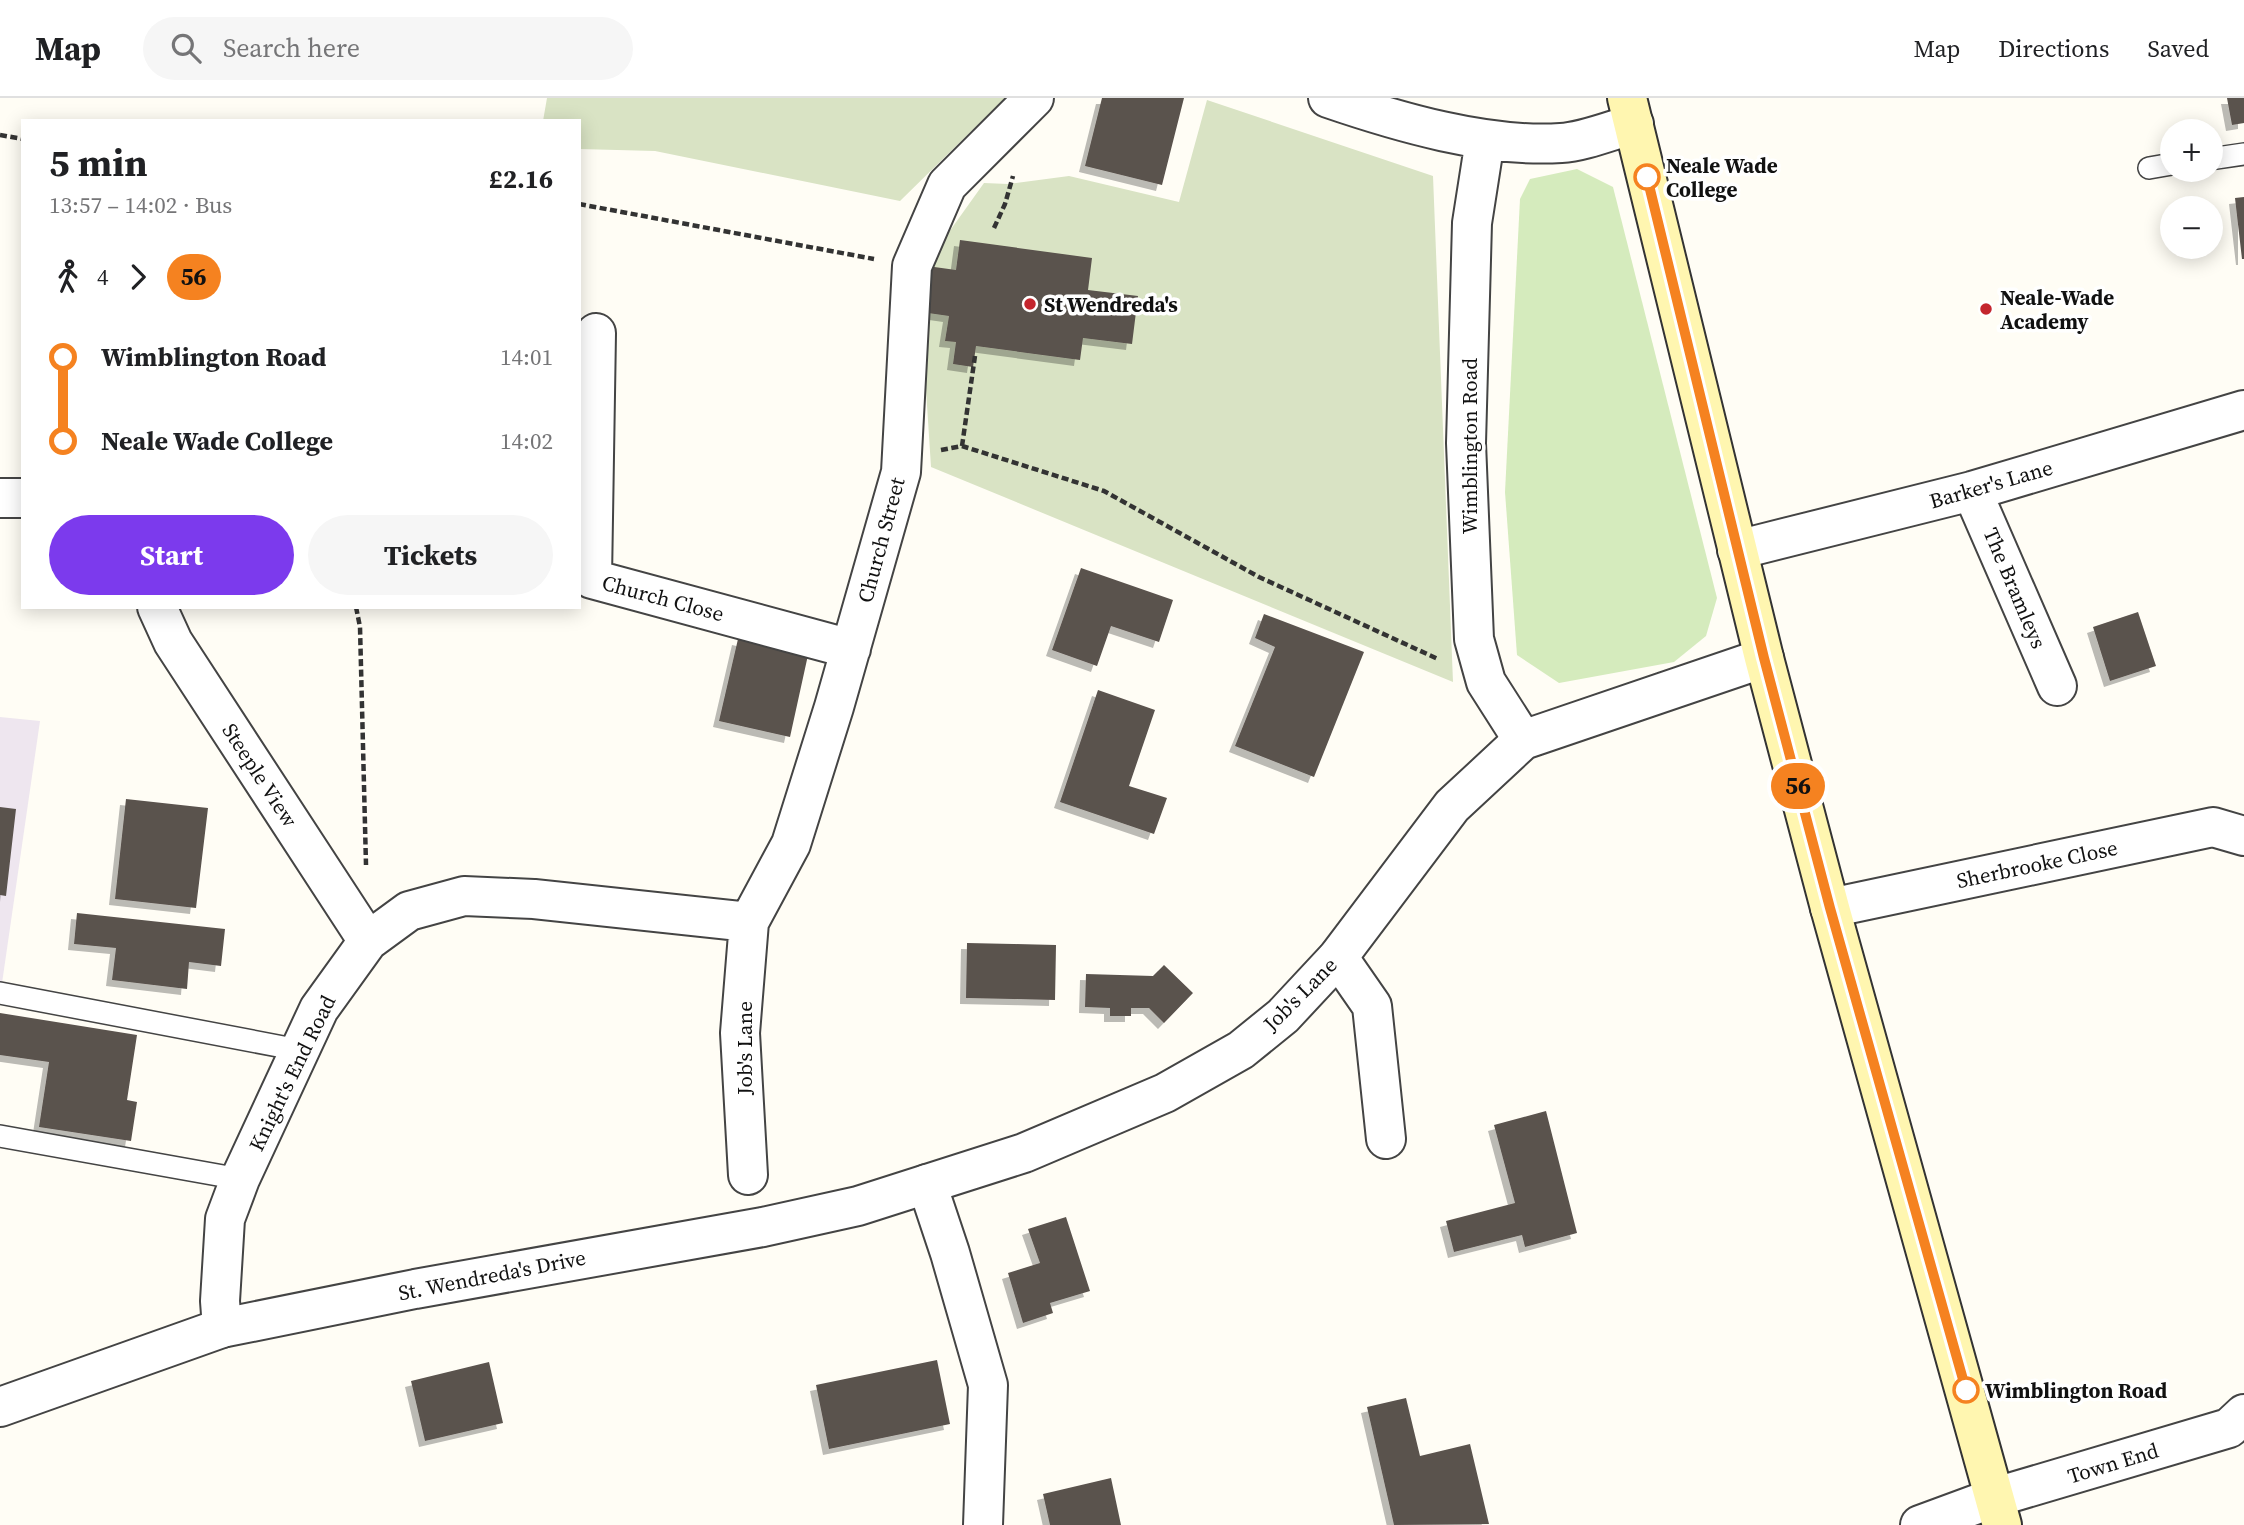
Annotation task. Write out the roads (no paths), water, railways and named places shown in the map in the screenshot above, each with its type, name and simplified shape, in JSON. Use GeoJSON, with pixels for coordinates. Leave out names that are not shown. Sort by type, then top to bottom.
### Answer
{"type":"FeatureCollection","features":[{"type":"Feature","properties":{"kind":"main road"},"geometry":{"type":"LineString","coordinates":[[1630,111],[1764,658],[1830,908],[1999,1511]]}},
{"type":"Feature","properties":{"kind":"street","name":"Church Street"},"geometry":{"type":"LineString","coordinates":[[749,922],[791,844],[851,649],[901,472],[912,267],[947,185],[1034,98]]}},
{"type":"Feature","properties":{"kind":"street"},"geometry":{"type":"LineString","coordinates":[[1328,98],[1370,113],[1485,140],[1562,143],[1630,111]]}},
{"type":"Feature","properties":{"kind":"street","name":"Wimblington Road"},"geometry":{"type":"LineString","coordinates":[[1485,140],[1472,223],[1466,443],[1474,639],[1486,682],[1523,740]]}},
{"type":"Feature","properties":{"kind":"street","name":"Church Close"},"geometry":{"type":"LineString","coordinates":[[596,333],[592,579],[851,649]]}},
{"type":"Feature","properties":{"kind":"street","name":"Barker's Lane"},"geometry":{"type":"LineString","coordinates":[[1737,550],[1972,491],[2244,410]]}},
{"type":"Feature","properties":{"kind":"street","name":"The Bramleys"},"geometry":{"type":"LineString","coordinates":[[1972,491],[2057,686]]}},
{"type":"Feature","properties":{"kind":"street"},"geometry":{"type":"LineString","coordinates":[[0,498],[21,498]]}},
{"type":"Feature","properties":{"kind":"street","name":"Steeple View"},"geometry":{"type":"LineString","coordinates":[[158,609],[173,642],[368,941]]}},
{"type":"Feature","properties":{"kind":"street","name":"Job's Lane"},"geometry":{"type":"LineString","coordinates":[[763,1227],[858,1206],[1024,1153],[1165,1094],[1252,1041],[1283,1016],[1338,957],[1452,806],[1523,740],[1764,658]]}},
{"type":"Feature","properties":{"kind":"street","name":"Sherbrooke Close"},"geometry":{"type":"LineString","coordinates":[[1830,908],[2213,827],[2244,836]]}},
{"type":"Feature","properties":{"kind":"street","name":"Knight's End Road"},"geometry":{"type":"LineString","coordinates":[[222,1328],[220,1301],[225,1219],[240,1179],[319,1009],[368,941],[409,911],[464,895],[534,899],[749,922]]}},
{"type":"Feature","properties":{"kind":"street","name":"Job's Lane"},"geometry":{"type":"LineString","coordinates":[[748,1175],[740,1033],[749,922]]}},
{"type":"Feature","properties":{"kind":"street"},"geometry":{"type":"LineString","coordinates":[[1338,957],[1373,1006],[1386,1139]]}},
{"type":"Feature","properties":{"kind":"street"},"geometry":{"type":"LineString","coordinates":[[927,1184],[988,1385],[983,1525]]}},
{"type":"Feature","properties":{"kind":"street","name":"St. Wendreda's Drive"},"geometry":{"type":"LineString","coordinates":[[222,1328],[415,1289],[763,1227]]}},
{"type":"Feature","properties":{"kind":"street"},"geometry":{"type":"LineString","coordinates":[[0,1407],[222,1328]]}},
{"type":"Feature","properties":{"kind":"street","name":"Town End"},"geometry":{"type":"LineString","coordinates":[[1920,1525],[1999,1511],[2237,1421]]}},
{"type":"Feature","properties":{"kind":"lane"},"geometry":{"type":"LineString","coordinates":[[2223,157],[2244,154]]}},
{"type":"Feature","properties":{"kind":"lane"},"geometry":{"type":"LineString","coordinates":[[2149,168],[2160,166]]}},
{"type":"Feature","properties":{"kind":"lane"},"geometry":{"type":"LineString","coordinates":[[0,993],[299,1050]]}},
{"type":"Feature","properties":{"kind":"lane"},"geometry":{"type":"LineString","coordinates":[[0,1136],[240,1179]]}},
{"type":"Feature","properties":{"kind":"place","name":"Neale Wade College"},"geometry":{"type":"Point","coordinates":[1647,177]}},
{"type":"Feature","properties":{"kind":"place","name":"St Wendreda's"},"geometry":{"type":"Point","coordinates":[1030,304]}},
{"type":"Feature","properties":{"kind":"place","name":"Neale-Wade Academy"},"geometry":{"type":"Point","coordinates":[1986,309]}},
{"type":"Feature","properties":{"kind":"place","name":"Wimblington Road"},"geometry":{"type":"Point","coordinates":[1966,1390]}}]}
